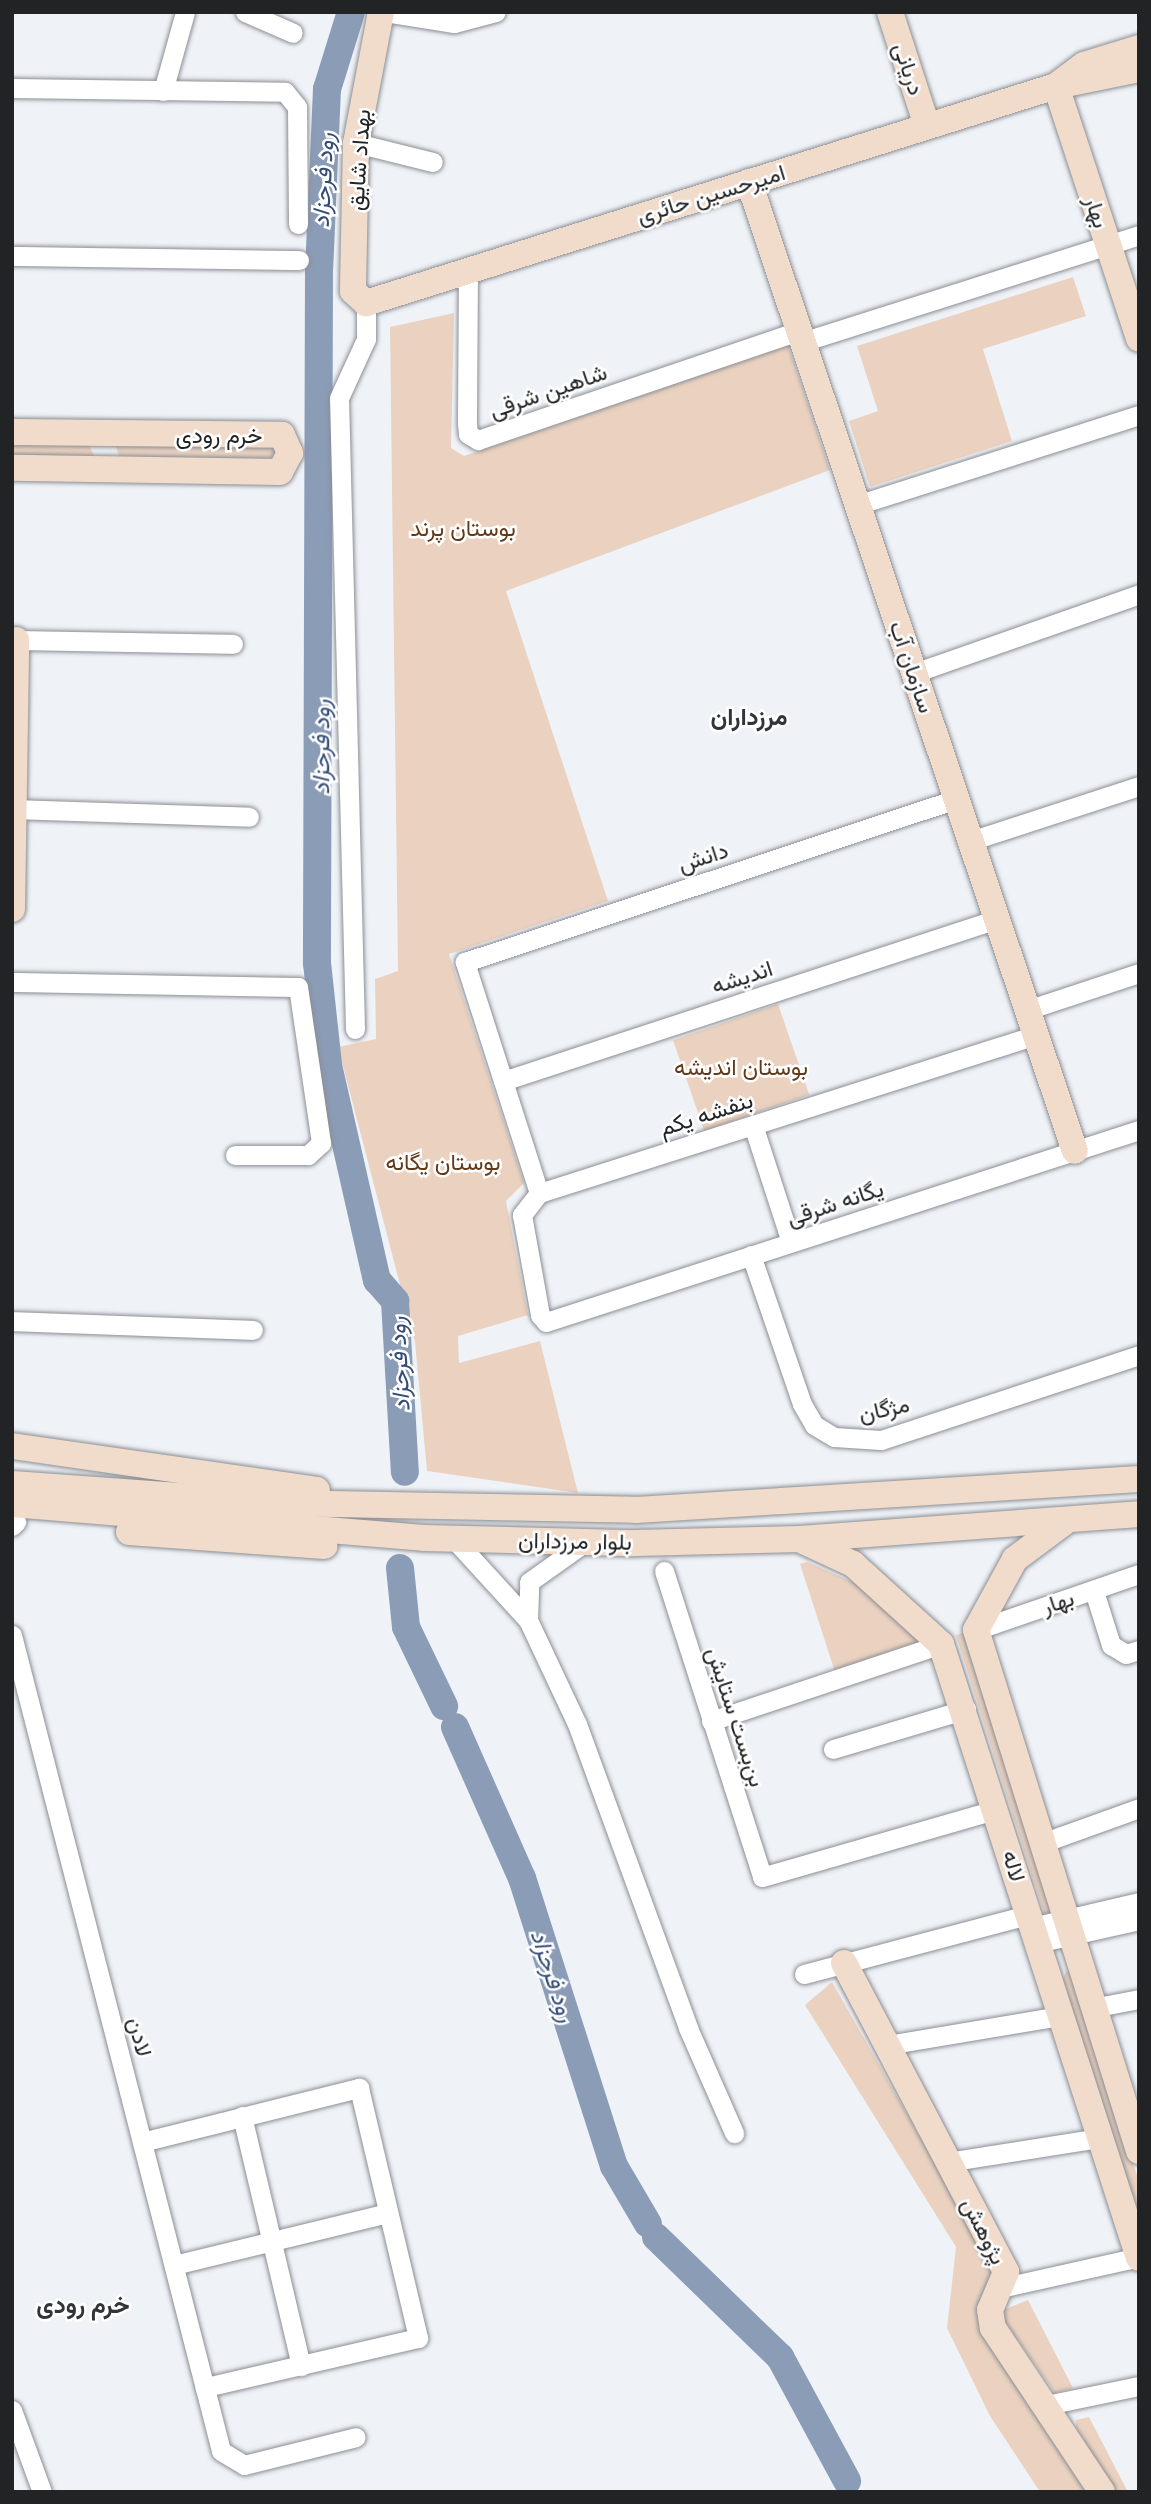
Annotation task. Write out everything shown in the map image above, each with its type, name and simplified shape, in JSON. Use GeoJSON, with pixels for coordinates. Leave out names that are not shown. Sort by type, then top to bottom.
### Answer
{"type":"FeatureCollection","features":[{"type":"Feature","properties":{"kind":"main road","name":"بهداد شایق"},"geometry":{"type":"LineString","coordinates":[[366,303],[353,291],[356,143],[383,12]]}},
{"type":"Feature","properties":{"kind":"main road","name":"دریانی"},"geometry":{"type":"LineString","coordinates":[[890,12],[927,126]]}},
{"type":"Feature","properties":{"kind":"main road"},"geometry":{"type":"LineString","coordinates":[[1056,86],[1084,65],[1139,48]]}},
{"type":"Feature","properties":{"kind":"main road"},"geometry":{"type":"LineString","coordinates":[[1056,86],[1139,69]]}},
{"type":"Feature","properties":{"kind":"main road","name":"امیرحسین حائری"},"geometry":{"type":"LineString","coordinates":[[366,303],[1056,86]]}},
{"type":"Feature","properties":{"kind":"main road","name":"بهار"},"geometry":{"type":"LineString","coordinates":[[1056,86],[1139,338]]}},
{"type":"Feature","properties":{"kind":"main road","name":"سازمان آب"},"geometry":{"type":"LineString","coordinates":[[749,183],[1075,1151]]}},
{"type":"Feature","properties":{"kind":"main road","name":"خرم رودی"},"geometry":{"type":"LineString","coordinates":[[12,432],[282,435],[290,453],[280,472],[12,468]]}},
{"type":"Feature","properties":{"kind":"main road"},"geometry":{"type":"LineString","coordinates":[[107,434],[107,469]]}},
{"type":"Feature","properties":{"kind":"main road"},"geometry":{"type":"LineString","coordinates":[[12,909],[14,640]]}},
{"type":"Feature","properties":{"kind":"main road"},"geometry":{"type":"LineString","coordinates":[[12,1446],[426,1504]]}},
{"type":"Feature","properties":{"kind":"main road","name":"بلوار مرزداران"},"geometry":{"type":"LineString","coordinates":[[12,1484],[279,1503],[732,1508],[1139,1479]]}},
{"type":"Feature","properties":{"kind":"main road","name":"بلوار مرزداران"},"geometry":{"type":"LineString","coordinates":[[13,1518],[425,1538],[585,1542],[800,1539],[1139,1514]]}},
{"type":"Feature","properties":{"kind":"main road"},"geometry":{"type":"LineString","coordinates":[[976,1630],[1015,1559],[1073,1518]]}},
{"type":"Feature","properties":{"kind":"main road","name":"لاله"},"geometry":{"type":"LineString","coordinates":[[800,1539],[853,1564],[941,1644],[965,1709],[1032,1928],[1139,2257]]}},
{"type":"Feature","properties":{"kind":"main road","name":"لاله"},"geometry":{"type":"LineString","coordinates":[[976,1630],[1066,1927],[1136,2136]]}},
{"type":"Feature","properties":{"kind":"main road","name":"پژوهش"},"geometry":{"type":"LineString","coordinates":[[844,1962],[1006,2272],[996,2289],[993,2328],[1102,2492]]}},
{"type":"Feature","properties":{"kind":"street"},"geometry":{"type":"LineString","coordinates":[[163,91],[185,12]]}},
{"type":"Feature","properties":{"kind":"street"},"geometry":{"type":"LineString","coordinates":[[245,12],[293,33]]}},
{"type":"Feature","properties":{"kind":"street"},"geometry":{"type":"LineString","coordinates":[[383,12],[454,23],[496,12]]}},
{"type":"Feature","properties":{"kind":"street"},"geometry":{"type":"LineString","coordinates":[[12,88],[285,92],[294,99],[299,224]]}},
{"type":"Feature","properties":{"kind":"street"},"geometry":{"type":"LineString","coordinates":[[356,143],[433,162]]}},
{"type":"Feature","properties":{"kind":"street","name":"شاهین شرقی"},"geometry":{"type":"LineString","coordinates":[[468,271],[467,423],[468,434],[478,440],[801,337],[1139,235]]}},
{"type":"Feature","properties":{"kind":"street"},"geometry":{"type":"LineString","coordinates":[[12,256],[299,260]]}},
{"type":"Feature","properties":{"kind":"street"},"geometry":{"type":"LineString","coordinates":[[355,1030],[339,398],[366,340],[366,303]]}},
{"type":"Feature","properties":{"kind":"street"},"geometry":{"type":"LineString","coordinates":[[857,505],[1139,415]]}},
{"type":"Feature","properties":{"kind":"street"},"geometry":{"type":"LineString","coordinates":[[914,673],[1139,594]]}},
{"type":"Feature","properties":{"kind":"street"},"geometry":{"type":"LineString","coordinates":[[14,640],[233,644]]}},
{"type":"Feature","properties":{"kind":"street"},"geometry":{"type":"LineString","coordinates":[[970,841],[1139,786]]}},
{"type":"Feature","properties":{"kind":"street","name":"دانش"},"geometry":{"type":"LineString","coordinates":[[503,1081],[464,962],[956,799]]}},
{"type":"Feature","properties":{"kind":"street"},"geometry":{"type":"LineString","coordinates":[[14,809],[249,817]]}},
{"type":"Feature","properties":{"kind":"street","name":"اندیشه"},"geometry":{"type":"LineString","coordinates":[[503,1081],[997,919]]}},
{"type":"Feature","properties":{"kind":"street"},"geometry":{"type":"LineString","coordinates":[[1027,1010],[1139,973]]}},
{"type":"Feature","properties":{"kind":"street"},"geometry":{"type":"LineString","coordinates":[[12,982],[298,988],[321,1143],[308,1156],[235,1155]]}},
{"type":"Feature","properties":{"kind":"street","name":"بنفشه یکم"},"geometry":{"type":"LineString","coordinates":[[539,1194],[1036,1035]]}},
{"type":"Feature","properties":{"kind":"street"},"geometry":{"type":"LineString","coordinates":[[503,1081],[539,1194]]}},
{"type":"Feature","properties":{"kind":"street"},"geometry":{"type":"LineString","coordinates":[[752,1125],[791,1242]]}},
{"type":"Feature","properties":{"kind":"street","name":"یگانه شرقی"},"geometry":{"type":"LineString","coordinates":[[539,1194],[522,1214],[545,1322],[1139,1130]]}},
{"type":"Feature","properties":{"kind":"street","name":"مژگان"},"geometry":{"type":"LineString","coordinates":[[751,1255],[802,1404],[814,1426],[834,1437],[881,1440],[1139,1354]]}},
{"type":"Feature","properties":{"kind":"street"},"geometry":{"type":"LineString","coordinates":[[12,1321],[253,1330]]}},
{"type":"Feature","properties":{"kind":"street"},"geometry":{"type":"LineString","coordinates":[[454,1539],[528,1619],[577,1724],[734,2133]]}},
{"type":"Feature","properties":{"kind":"street"},"geometry":{"type":"LineString","coordinates":[[528,1619],[529,1582],[585,1542]]}},
{"type":"Feature","properties":{"kind":"street","name":"بن‌بست ستایش"},"geometry":{"type":"LineString","coordinates":[[664,1571],[762,1877],[997,1809]]}},
{"type":"Feature","properties":{"kind":"street","name":"بهار"},"geometry":{"type":"LineString","coordinates":[[976,1630],[1139,1574]]}},
{"type":"Feature","properties":{"kind":"street"},"geometry":{"type":"LineString","coordinates":[[1094,1591],[1111,1646],[1126,1654],[1139,1650]]}},
{"type":"Feature","properties":{"kind":"street","name":"لادن"},"geometry":{"type":"LineString","coordinates":[[12,1635],[221,2451],[244,2465],[356,2437]]}},
{"type":"Feature","properties":{"kind":"street"},"geometry":{"type":"LineString","coordinates":[[711,1721],[941,1644]]}},
{"type":"Feature","properties":{"kind":"street"},"geometry":{"type":"LineString","coordinates":[[833,1749],[965,1709]]}},
{"type":"Feature","properties":{"kind":"street"},"geometry":{"type":"LineString","coordinates":[[1042,1843],[1139,1808]]}},
{"type":"Feature","properties":{"kind":"street"},"geometry":{"type":"LineString","coordinates":[[1066,1927],[1139,1902]]}},
{"type":"Feature","properties":{"kind":"street"},"geometry":{"type":"LineString","coordinates":[[804,1974],[844,1962],[1032,1928],[1139,1920]]}},
{"type":"Feature","properties":{"kind":"street"},"geometry":{"type":"LineString","coordinates":[[1092,2008],[1139,1999]]}},
{"type":"Feature","properties":{"kind":"street"},"geometry":{"type":"LineString","coordinates":[[887,2045],[1061,2016]]}},
{"type":"Feature","properties":{"kind":"street"},"geometry":{"type":"LineString","coordinates":[[142,2141],[359,2088],[418,2338],[205,2387]]}},
{"type":"Feature","properties":{"kind":"street"},"geometry":{"type":"LineString","coordinates":[[242,2116],[302,2366]]}},
{"type":"Feature","properties":{"kind":"street"},"geometry":{"type":"LineString","coordinates":[[948,2162],[1100,2138]]}},
{"type":"Feature","properties":{"kind":"street"},"geometry":{"type":"LineString","coordinates":[[174,2265],[388,2213]]}},
{"type":"Feature","properties":{"kind":"street"},"geometry":{"type":"LineString","coordinates":[[996,2289],[1139,2257]]}},
{"type":"Feature","properties":{"kind":"street"},"geometry":{"type":"LineString","coordinates":[[1046,2405],[1139,2386]]}},
{"type":"Feature","properties":{"kind":"street"},"geometry":{"type":"LineString","coordinates":[[12,2410],[42,2492]]}},
{"type":"Feature","properties":{"kind":"green space"},"geometry":{"type":"Polygon","coordinates":[[[1073,277],[1086,316],[983,349],[1012,441],[870,487],[849,421],[878,411],[857,346],[1073,277]]]}},
{"type":"Feature","properties":{"kind":"green space"},"geometry":{"type":"Polygon","coordinates":[[[454,313],[451,448],[464,456],[788,345],[830,470],[506,591],[608,901],[449,954],[524,1183],[506,1201],[528,1315],[458,1336],[459,1363],[540,1341],[578,1493],[427,1471],[415,1342],[338,1047],[376,1039],[375,979],[398,971],[390,327],[454,313]]]}},
{"type":"Feature","properties":{"kind":"green space"},"geometry":{"type":"Polygon","coordinates":[[[12,442],[89,444],[95,459],[12,462],[12,442]]]}},
{"type":"Feature","properties":{"kind":"green space"},"geometry":{"type":"Polygon","coordinates":[[[115,445],[275,446],[279,450],[268,459],[120,458],[115,445]]]}},
{"type":"Feature","properties":{"kind":"green space","name":"بوستان اندیشه"},"geometry":{"type":"Polygon","coordinates":[[[778,1004],[809,1095],[704,1131],[673,1040],[778,1004]]]}},
{"type":"Feature","properties":{"kind":"green space"},"geometry":{"type":"Polygon","coordinates":[[[807,1562],[862,1586],[920,1642],[835,1672],[800,1564],[807,1562]]]}},
{"type":"Feature","properties":{"kind":"green space"},"geometry":{"type":"Polygon","coordinates":[[[971,1630],[1054,1917],[1046,1919],[956,1635],[971,1630]]]}},
{"type":"Feature","properties":{"kind":"green space"},"geometry":{"type":"Polygon","coordinates":[[[1067,1971],[1073,1972],[1139,2182],[1139,2228],[1062,1979],[1067,1971]]]}},
{"type":"Feature","properties":{"kind":"green space"},"geometry":{"type":"Polygon","coordinates":[[[832,1982],[995,2269],[982,2308],[1100,2492],[1040,2492],[990,2416],[947,2328],[956,2247],[805,2005],[832,1982]]]}},
{"type":"Feature","properties":{"kind":"green space"},"geometry":{"type":"Polygon","coordinates":[[[1028,2300],[1073,2388],[1055,2393],[998,2312],[1028,2300]]]}},
{"type":"Feature","properties":{"kind":"green space"},"geometry":{"type":"Polygon","coordinates":[[[1089,2417],[1128,2492],[1115,2492],[1076,2427],[1076,2420],[1089,2417]]]}},
{"type":"Feature","properties":{"kind":"waterway","name":"رود فرحزاد"},"geometry":{"type":"LineString","coordinates":[[351,12],[327,89],[319,269],[317,963],[328,1065],[377,1280],[395,1301],[405,1472]]}},
{"type":"Feature","properties":{"kind":"waterway","name":"رود فرحزاد"},"geometry":{"type":"LineString","coordinates":[[400,1568],[406,1627],[444,1706]]}},
{"type":"Feature","properties":{"kind":"waterway","name":"رود فرحزاد"},"geometry":{"type":"LineString","coordinates":[[455,1727],[522,1878],[614,2166],[648,2224]]}},
{"type":"Feature","properties":{"kind":"waterway","name":"رود فرحزاد"},"geometry":{"type":"LineString","coordinates":[[656,2237],[780,2357],[847,2481]]}},
{"type":"Feature","properties":{"kind":"district","name":"مرزداران"},"geometry":{"type":"Point","coordinates":[749,717]}},
{"type":"Feature","properties":{"kind":"district","name":"خرم رودی"},"geometry":{"type":"Point","coordinates":[83,2305]}},
{"type":"Feature","properties":{"kind":"park label","name":"بوستان پرند"},"geometry":{"type":"Point","coordinates":[463,528]}},
{"type":"Feature","properties":{"kind":"park label","name":"بوستان یگانه"},"geometry":{"type":"Point","coordinates":[443,1162]}}]}
